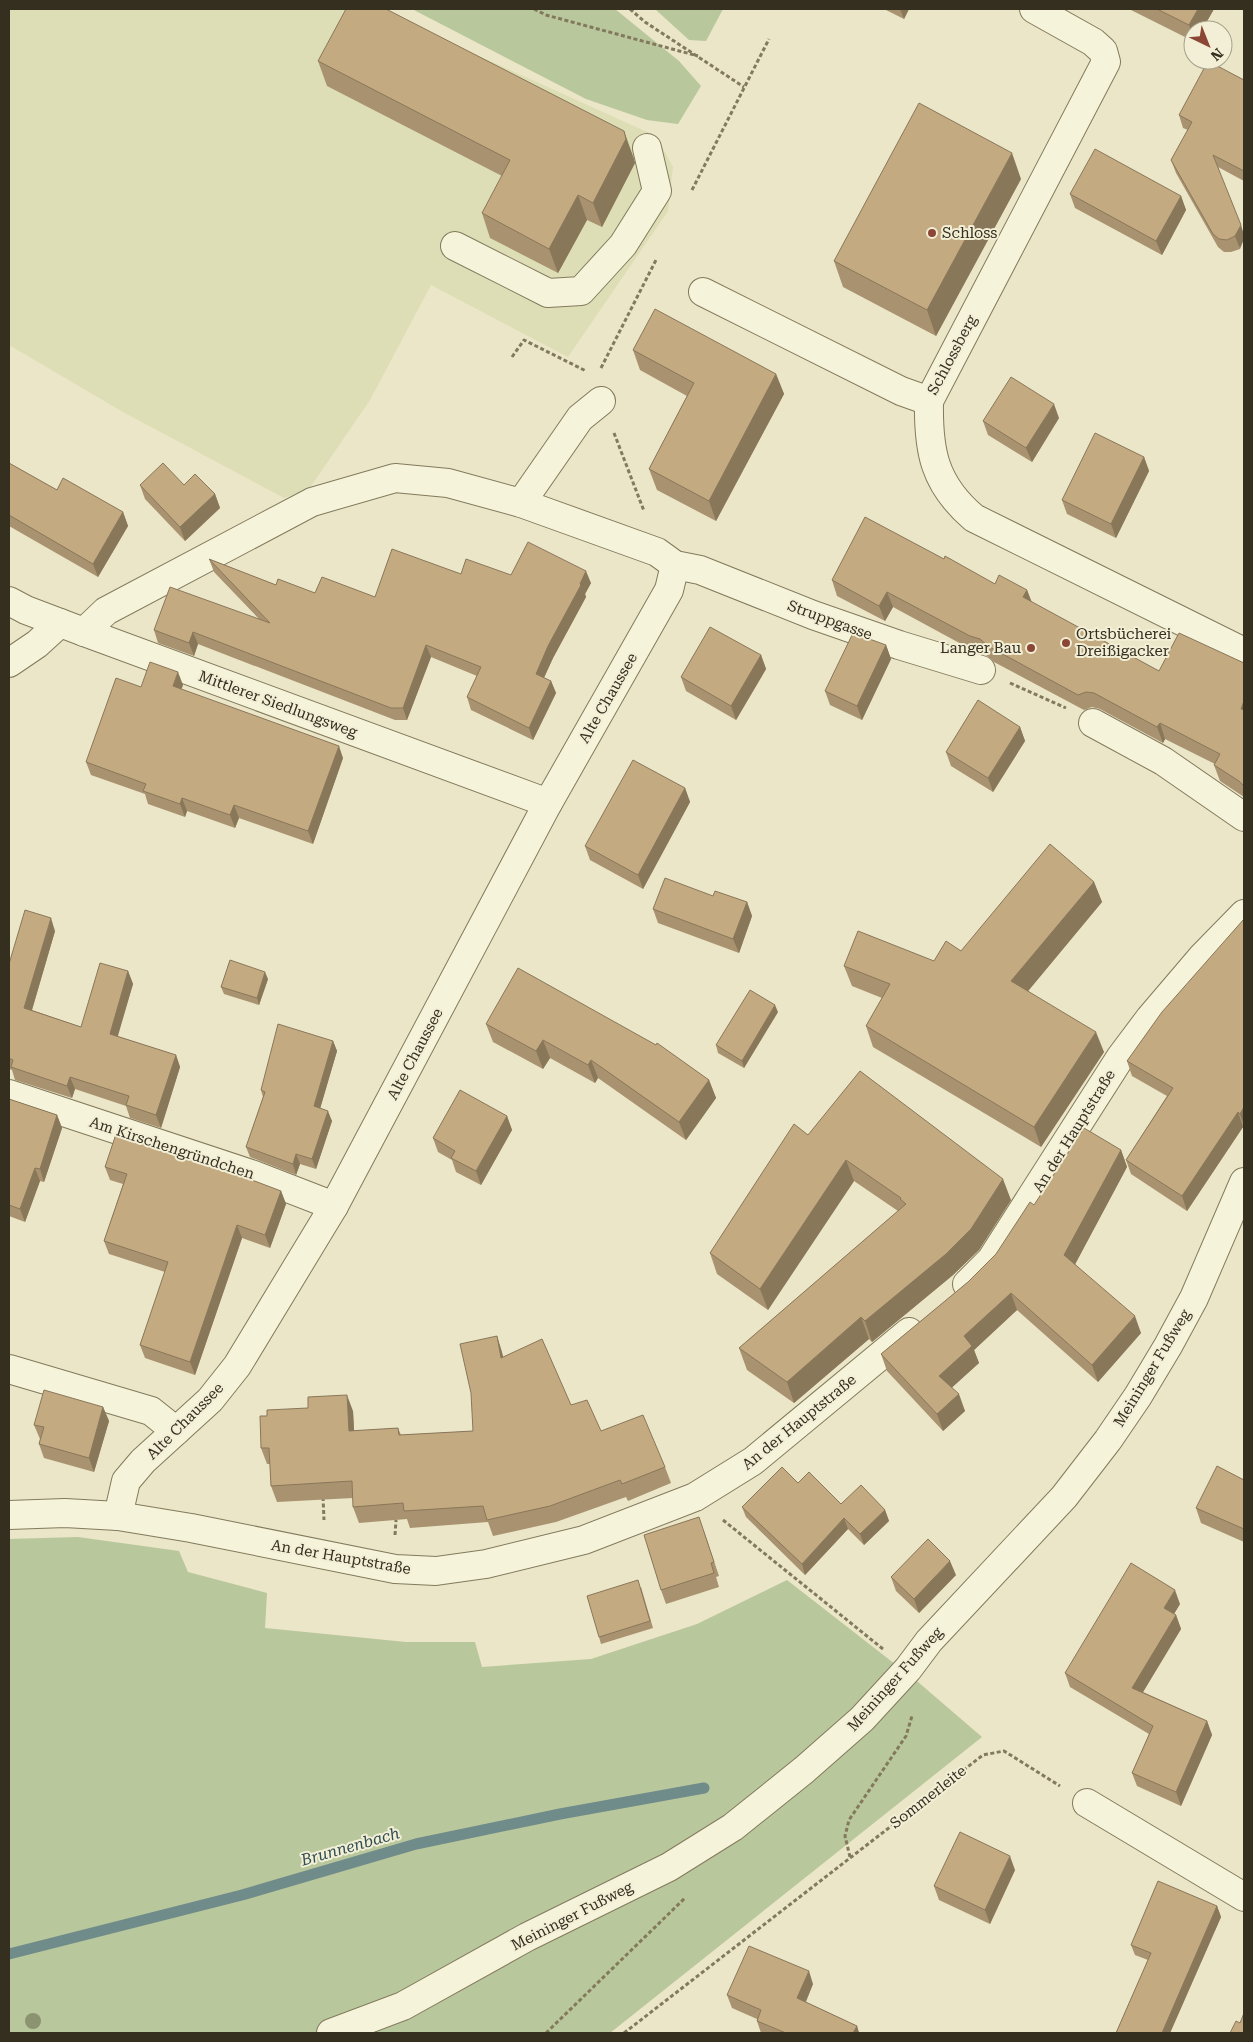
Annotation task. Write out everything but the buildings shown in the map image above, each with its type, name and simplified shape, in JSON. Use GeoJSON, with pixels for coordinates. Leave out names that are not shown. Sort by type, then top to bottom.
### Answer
{"type":"FeatureCollection","features":[{"type":"Feature","properties":{"kind":"street","name":"Schlossberg"},"geometry":{"type":"LineString","coordinates":[[1034,9],[1094,42],[1103,51],[1106,62],[928,401],[929,438],[935,463],[946,487],[959,505],[974,518],[1244,652]]}},
{"type":"Feature","properties":{"kind":"street"},"geometry":{"type":"LineString","coordinates":[[455,246],[548,293],[581,290],[623,245],[657,191],[647,148]]}},
{"type":"Feature","properties":{"kind":"street"},"geometry":{"type":"LineString","coordinates":[[703,292],[901,391],[928,401]]}},
{"type":"Feature","properties":{"kind":"street"},"geometry":{"type":"LineString","coordinates":[[521,503],[580,418],[601,401]]}},
{"type":"Feature","properties":{"kind":"street","name":"Struppgasse"},"geometry":{"type":"LineString","coordinates":[[72,628],[312,502],[395,478],[448,483],[521,503],[700,570],[813,615],[899,645],[980,670]]}},
{"type":"Feature","properties":{"kind":"street","name":"Alte Chaussee"},"geometry":{"type":"LineString","coordinates":[[118,1516],[126,1481],[143,1461],[210,1400],[237,1366],[334,1206],[548,803],[669,590],[666,558]]}},
{"type":"Feature","properties":{"kind":"street","name":"Mittlerer Siedlungsweg"},"geometry":{"type":"LineString","coordinates":[[9,601],[72,628],[548,803]]}},
{"type":"Feature","properties":{"kind":"street"},"geometry":{"type":"LineString","coordinates":[[9,663],[37,644],[72,628]]}},
{"type":"Feature","properties":{"kind":"street"},"geometry":{"type":"LineString","coordinates":[[1093,723],[1163,761],[1244,817]]}},
{"type":"Feature","properties":{"kind":"street","name":"An der Hauptstraße"},"geometry":{"type":"LineString","coordinates":[[949,1300],[991,1260],[1120,1058],[1150,1018],[1202,957],[1244,914]]}},
{"type":"Feature","properties":{"kind":"street","name":"Am Kirschengründchen"},"geometry":{"type":"LineString","coordinates":[[9,1094],[254,1175],[334,1206]]}},
{"type":"Feature","properties":{"kind":"street","name":"Meininger Fußweg"},"geometry":{"type":"LineString","coordinates":[[331,2033],[403,2006],[527,1937],[669,1867],[733,1827],[804,1770],[862,1719],[908,1669],[929,1641],[1064,1497],[1108,1440],[1158,1363],[1194,1298],[1244,1182]]}},
{"type":"Feature","properties":{"kind":"street","name":"An der Hauptstraße"},"geometry":{"type":"LineString","coordinates":[[9,1515],[65,1513],[118,1516],[192,1528],[394,1570],[436,1571],[486,1564],[584,1540],[695,1497],[753,1461],[926,1318]]}},
{"type":"Feature","properties":{"kind":"street"},"geometry":{"type":"LineString","coordinates":[[9,1369],[151,1411],[176,1431]]}},
{"type":"Feature","properties":{"kind":"street"},"geometry":{"type":"LineString","coordinates":[[1087,1803],[1244,1897]]}},
{"type":"Feature","properties":{"kind":"path"},"geometry":{"type":"LineString","coordinates":[[534,9],[546,15],[698,56]]}},
{"type":"Feature","properties":{"kind":"path"},"geometry":{"type":"LineString","coordinates":[[630,9],[645,22],[744,87]]}},
{"type":"Feature","properties":{"kind":"path"},"geometry":{"type":"LineString","coordinates":[[512,357],[524,340],[588,372]]}},
{"type":"Feature","properties":{"kind":"path"},"geometry":{"type":"LineString","coordinates":[[601,401],[651,530],[666,558]]}},
{"type":"Feature","properties":{"kind":"path"},"geometry":{"type":"LineString","coordinates":[[980,670],[1052,700],[1093,723]]}},
{"type":"Feature","properties":{"kind":"path"},"geometry":{"type":"LineString","coordinates":[[695,1497],[908,1669],[918,1696],[906,1736],[849,1820],[845,1836],[850,1857]]}},
{"type":"Feature","properties":{"kind":"path","name":"Sommerleite"},"geometry":{"type":"LineString","coordinates":[[624,2033],[633,2024],[983,1755],[1004,1751],[1087,1803]]}},
{"type":"Feature","properties":{"kind":"green space"},"geometry":{"type":"Polygon","coordinates":[[[9,9],[375,9],[656,136],[673,167],[668,211],[568,357],[431,285],[370,400],[309,489],[284,498],[123,412],[9,345],[9,9]]]}},
{"type":"Feature","properties":{"kind":"green space"},"geometry":{"type":"Polygon","coordinates":[[[412,9],[615,9],[679,61],[701,86],[678,124],[647,120],[586,99],[412,9]]]}},
{"type":"Feature","properties":{"kind":"green space"},"geometry":{"type":"Polygon","coordinates":[[[655,9],[723,9],[706,41],[689,40],[655,9]]]}},
{"type":"Feature","properties":{"kind":"green space"},"geometry":{"type":"Polygon","coordinates":[[[78,1537],[179,1551],[188,1572],[267,1593],[265,1628],[406,1642],[475,1642],[482,1667],[591,1659],[697,1624],[787,1580],[918,1682],[982,1737],[610,2033],[9,2033],[9,1539],[78,1537]]]}},
{"type":"Feature","properties":{"kind":"waterway","name":"Brunnenbach"},"geometry":{"type":"LineString","coordinates":[[9,1954],[242,1895],[416,1844],[560,1814],[704,1788]]}},
{"type":"Feature","properties":{"kind":"place","name":"Schloss"},"geometry":{"type":"Point","coordinates":[932,233]}},
{"type":"Feature","properties":{"kind":"place","name":"Ortsbücherei Dreißigacker"},"geometry":{"type":"Point","coordinates":[1066,643]}},
{"type":"Feature","properties":{"kind":"place","name":"Langer Bau"},"geometry":{"type":"Point","coordinates":[1031,648]}}]}
